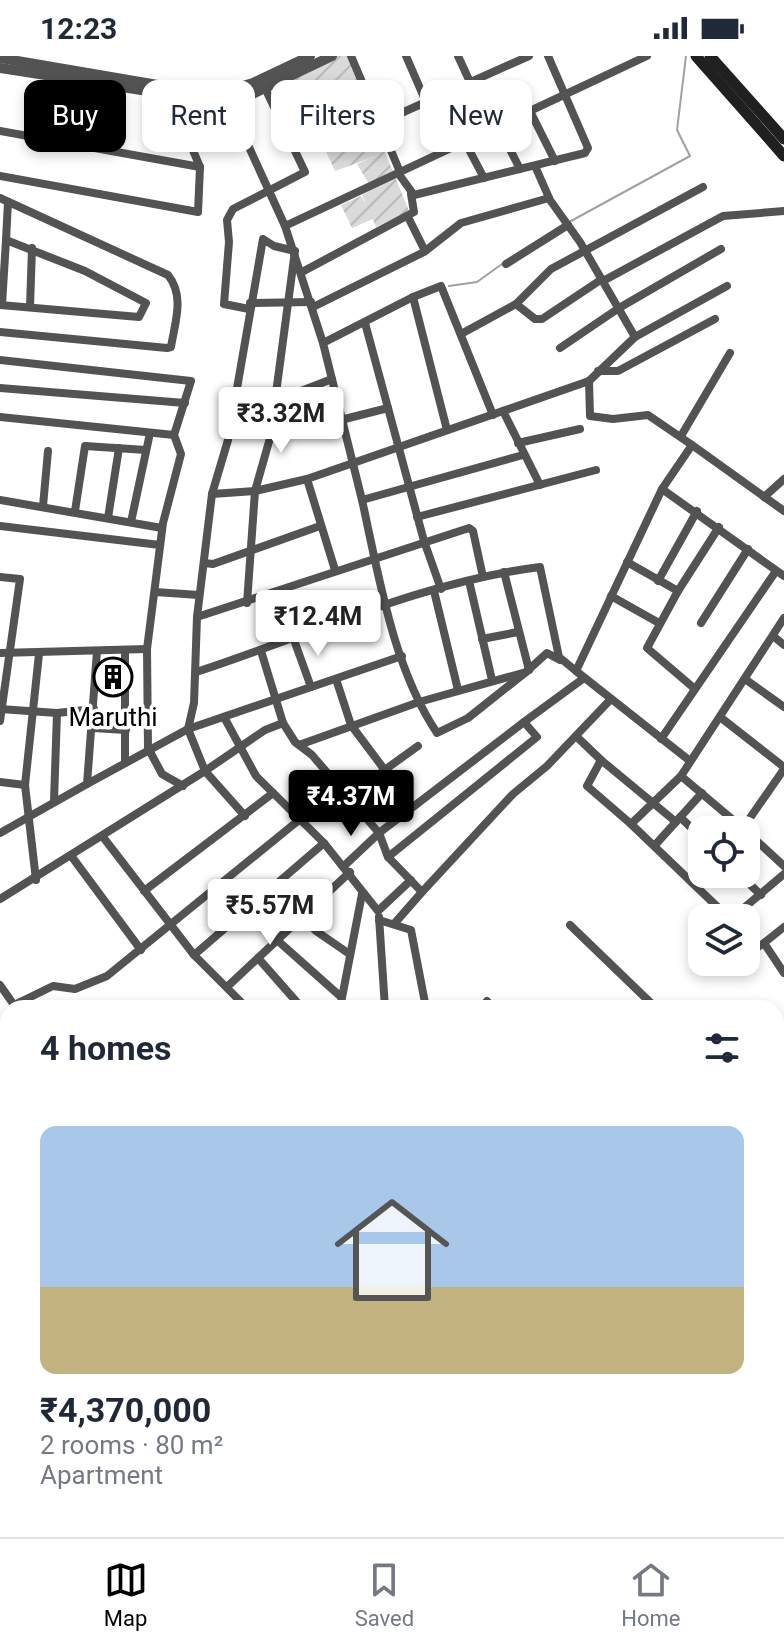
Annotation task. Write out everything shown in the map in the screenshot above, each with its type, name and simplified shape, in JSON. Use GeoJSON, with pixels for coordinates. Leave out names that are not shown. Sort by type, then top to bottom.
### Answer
{"type":"FeatureCollection","features":[{"type":"Feature","properties":{"kind":"main road"},"geometry":{"type":"LineString","coordinates":[[696,56],[784,156]]}},
{"type":"Feature","properties":{"kind":"main road"},"geometry":{"type":"LineString","coordinates":[[710,56],[784,139]]}},
{"type":"Feature","properties":{"kind":"street"},"geometry":{"type":"LineString","coordinates":[[2,60],[208,92],[238,88],[310,56]]}},
{"type":"Feature","properties":{"kind":"street"},"geometry":{"type":"LineString","coordinates":[[255,92],[332,56]]}},
{"type":"Feature","properties":{"kind":"street"},"geometry":{"type":"LineString","coordinates":[[351,56],[361,80]]}},
{"type":"Feature","properties":{"kind":"street"},"geometry":{"type":"LineString","coordinates":[[406,56],[420,88]]}},
{"type":"Feature","properties":{"kind":"street"},"geometry":{"type":"LineString","coordinates":[[458,56],[469,80]]}},
{"type":"Feature","properties":{"kind":"street"},"geometry":{"type":"LineString","coordinates":[[474,80],[515,59],[529,56]]}},
{"type":"Feature","properties":{"kind":"street"},"geometry":{"type":"LineString","coordinates":[[411,194],[587,151],[548,56]]}},
{"type":"Feature","properties":{"kind":"street"},"geometry":{"type":"LineString","coordinates":[[532,110],[647,56]]}},
{"type":"Feature","properties":{"kind":"street"},"geometry":{"type":"LineString","coordinates":[[2,60],[142,91]]}},
{"type":"Feature","properties":{"kind":"street"},"geometry":{"type":"LineString","coordinates":[[265,88],[305,172],[233,209],[227,220],[229,242],[224,304],[312,305],[425,251],[461,223],[549,198]]}},
{"type":"Feature","properties":{"kind":"street"},"geometry":{"type":"LineString","coordinates":[[532,115],[555,161]]}},
{"type":"Feature","properties":{"kind":"street"},"geometry":{"type":"LineString","coordinates":[[0,131],[200,167]]}},
{"type":"Feature","properties":{"kind":"street"},"geometry":{"type":"LineString","coordinates":[[0,176],[198,212],[200,167],[194,152]]}},
{"type":"Feature","properties":{"kind":"street"},"geometry":{"type":"LineString","coordinates":[[251,152],[295,251],[312,305],[355,463],[374,556],[402,656],[419,702],[439,734],[468,718],[547,653],[580,674],[690,761]]}},
{"type":"Feature","properties":{"kind":"street"},"geometry":{"type":"LineString","coordinates":[[302,272],[388,223],[414,212],[411,194],[391,152]]}},
{"type":"Feature","properties":{"kind":"street"},"geometry":{"type":"LineString","coordinates":[[285,226],[444,152]]}},
{"type":"Feature","properties":{"kind":"street"},"geometry":{"type":"LineString","coordinates":[[470,152],[484,178]]}},
{"type":"Feature","properties":{"kind":"street"},"geometry":{"type":"LineString","coordinates":[[511,152],[520,169]]}},
{"type":"Feature","properties":{"kind":"street"},"geometry":{"type":"LineString","coordinates":[[535,166],[549,198],[587,252],[635,337]]}},
{"type":"Feature","properties":{"kind":"street"},"geometry":{"type":"LineString","coordinates":[[461,334],[516,304],[551,269],[703,187]]}},
{"type":"Feature","properties":{"kind":"street"},"geometry":{"type":"LineString","coordinates":[[0,332],[167,348],[171,347],[178,301],[177,287],[168,275],[4,200],[6,240],[1,305],[139,317],[146,303],[32,248],[6,240]]}},
{"type":"Feature","properties":{"kind":"street"},"geometry":{"type":"LineString","coordinates":[[516,304],[535,319],[542,319],[602,280],[723,216],[784,211]]}},
{"type":"Feature","properties":{"kind":"street"},"geometry":{"type":"LineString","coordinates":[[408,217],[425,251]]}},
{"type":"Feature","properties":{"kind":"street"},"geometry":{"type":"LineString","coordinates":[[506,264],[568,225]]}},
{"type":"Feature","properties":{"kind":"street"},"geometry":{"type":"LineString","coordinates":[[245,816],[205,771],[188,729],[196,672],[197,617],[212,494],[228,440],[263,239],[274,246],[295,251]]}},
{"type":"Feature","properties":{"kind":"street"},"geometry":{"type":"LineString","coordinates":[[30,307],[32,248]]}},
{"type":"Feature","properties":{"kind":"street"},"geometry":{"type":"LineString","coordinates":[[560,348],[619,308],[721,249]]}},
{"type":"Feature","properties":{"kind":"street"},"geometry":{"type":"LineString","coordinates":[[247,603],[255,491],[270,438],[295,251]]}},
{"type":"Feature","properties":{"kind":"street"},"geometry":{"type":"LineString","coordinates":[[212,494],[255,491],[307,479],[589,381],[635,337],[727,286]]}},
{"type":"Feature","properties":{"kind":"street"},"geometry":{"type":"LineString","coordinates":[[323,343],[413,297],[443,287],[493,415]]}},
{"type":"Feature","properties":{"kind":"street"},"geometry":{"type":"LineString","coordinates":[[413,297],[447,430]]}},
{"type":"Feature","properties":{"kind":"street"},"geometry":{"type":"LineString","coordinates":[[598,371],[618,371],[715,319]]}},
{"type":"Feature","properties":{"kind":"street"},"geometry":{"type":"LineString","coordinates":[[365,323],[437,590],[458,690]]}},
{"type":"Feature","properties":{"kind":"street"},"geometry":{"type":"LineString","coordinates":[[681,436],[730,353]]}},
{"type":"Feature","properties":{"kind":"street"},"geometry":{"type":"LineString","coordinates":[[0,360],[189,380],[192,383],[174,435],[181,454],[162,528],[147,649],[148,748],[162,774],[183,786]]}},
{"type":"Feature","properties":{"kind":"street"},"geometry":{"type":"LineString","coordinates":[[275,401],[332,379]]}},
{"type":"Feature","properties":{"kind":"street"},"geometry":{"type":"LineString","coordinates":[[589,381],[590,416],[613,419],[648,415],[784,511]]}},
{"type":"Feature","properties":{"kind":"street"},"geometry":{"type":"LineString","coordinates":[[0,388],[185,403]]}},
{"type":"Feature","properties":{"kind":"street"},"geometry":{"type":"LineString","coordinates":[[270,438],[388,408]]}},
{"type":"Feature","properties":{"kind":"street"},"geometry":{"type":"LineString","coordinates":[[503,411],[540,485]]}},
{"type":"Feature","properties":{"kind":"street"},"geometry":{"type":"LineString","coordinates":[[0,417],[174,435]]}},
{"type":"Feature","properties":{"kind":"street"},"geometry":{"type":"LineString","coordinates":[[518,443],[580,429]]}},
{"type":"Feature","properties":{"kind":"street"},"geometry":{"type":"LineString","coordinates":[[131,522],[150,433]]}},
{"type":"Feature","properties":{"kind":"street"},"geometry":{"type":"LineString","coordinates":[[228,986],[277,940],[379,833],[524,722],[580,674],[611,596],[662,489],[692,445]]}},
{"type":"Feature","properties":{"kind":"street"},"geometry":{"type":"LineString","coordinates":[[75,511],[85,446],[146,450]]}},
{"type":"Feature","properties":{"kind":"street"},"geometry":{"type":"LineString","coordinates":[[108,518],[119,448]]}},
{"type":"Feature","properties":{"kind":"street"},"geometry":{"type":"LineString","coordinates":[[43,506],[48,451]]}},
{"type":"Feature","properties":{"kind":"street"},"geometry":{"type":"LineString","coordinates":[[362,500],[523,455]]}},
{"type":"Feature","properties":{"kind":"street"},"geometry":{"type":"LineString","coordinates":[[417,517],[596,470]]}},
{"type":"Feature","properties":{"kind":"street"},"geometry":{"type":"LineString","coordinates":[[307,479],[335,570]]}},
{"type":"Feature","properties":{"kind":"street"},"geometry":{"type":"LineString","coordinates":[[764,497],[784,479]]}},
{"type":"Feature","properties":{"kind":"street"},"geometry":{"type":"LineString","coordinates":[[661,739],[780,573],[662,489]]}},
{"type":"Feature","properties":{"kind":"street"},"geometry":{"type":"LineString","coordinates":[[0,500],[162,528]]}},
{"type":"Feature","properties":{"kind":"street"},"geometry":{"type":"LineString","coordinates":[[658,581],[697,511]]}},
{"type":"Feature","properties":{"kind":"street"},"geometry":{"type":"LineString","coordinates":[[0,526],[160,545]]}},
{"type":"Feature","properties":{"kind":"street"},"geometry":{"type":"LineString","coordinates":[[204,563],[213,564],[320,526]]}},
{"type":"Feature","properties":{"kind":"street"},"geometry":{"type":"LineString","coordinates":[[695,689],[647,648],[678,591],[719,527]]}},
{"type":"Feature","properties":{"kind":"street"},"geometry":{"type":"LineString","coordinates":[[197,617],[247,603],[374,556],[470,528],[483,577]]}},
{"type":"Feature","properties":{"kind":"street"},"geometry":{"type":"LineString","coordinates":[[701,623],[748,549]]}},
{"type":"Feature","properties":{"kind":"street"},"geometry":{"type":"LineString","coordinates":[[627,562],[678,591]]}},
{"type":"Feature","properties":{"kind":"street"},"geometry":{"type":"LineString","coordinates":[[196,672],[294,640],[387,602],[504,572],[540,567],[560,660]]}},
{"type":"Feature","properties":{"kind":"street"},"geometry":{"type":"LineString","coordinates":[[504,572],[527,671]]}},
{"type":"Feature","properties":{"kind":"street"},"geometry":{"type":"LineString","coordinates":[[0,577],[20,579],[4,654],[0,721]]}},
{"type":"Feature","properties":{"kind":"street"},"geometry":{"type":"LineString","coordinates":[[469,581],[492,680]]}},
{"type":"Feature","properties":{"kind":"street"},"geometry":{"type":"LineString","coordinates":[[155,592],[199,595]]}},
{"type":"Feature","properties":{"kind":"street"},"geometry":{"type":"LineString","coordinates":[[611,596],[659,623]]}},
{"type":"Feature","properties":{"kind":"street"},"geometry":{"type":"LineString","coordinates":[[631,824],[681,776],[784,618]]}},
{"type":"Feature","properties":{"kind":"street"},"geometry":{"type":"LineString","coordinates":[[482,639],[518,632]]}},
{"type":"Feature","properties":{"kind":"street"},"geometry":{"type":"LineString","coordinates":[[773,636],[784,645]]}},
{"type":"Feature","properties":{"kind":"street"},"geometry":{"type":"LineString","coordinates":[[294,640],[311,687]]}},
{"type":"Feature","properties":{"kind":"street"},"geometry":{"type":"LineString","coordinates":[[4,654],[147,649]]}},
{"type":"Feature","properties":{"kind":"street"},"geometry":{"type":"LineString","coordinates":[[125,650],[125,763]]}},
{"type":"Feature","properties":{"kind":"street"},"geometry":{"type":"LineString","coordinates":[[87,784],[97,651]]}},
{"type":"Feature","properties":{"kind":"street"},"geometry":{"type":"LineString","coordinates":[[261,651],[283,723],[299,745],[312,755],[379,833],[388,857],[422,892]]}},
{"type":"Feature","properties":{"kind":"street"},"geometry":{"type":"LineString","coordinates":[[36,880],[25,785],[39,654]]}},
{"type":"Feature","properties":{"kind":"street"},"geometry":{"type":"LineString","coordinates":[[0,833],[148,748],[188,729],[402,656]]}},
{"type":"Feature","properties":{"kind":"street"},"geometry":{"type":"LineString","coordinates":[[299,745],[419,702],[527,671]]}},
{"type":"Feature","properties":{"kind":"street"},"geometry":{"type":"LineString","coordinates":[[336,679],[351,725],[384,769]]}},
{"type":"Feature","properties":{"kind":"street"},"geometry":{"type":"LineString","coordinates":[[745,679],[784,707]]}},
{"type":"Feature","properties":{"kind":"street"},"geometry":{"type":"LineString","coordinates":[[394,924],[513,794],[611,699]]}},
{"type":"Feature","properties":{"kind":"street"},"geometry":{"type":"LineString","coordinates":[[1,709],[33,713],[94,709]]}},
{"type":"Feature","properties":{"kind":"street"},"geometry":{"type":"LineString","coordinates":[[54,801],[57,713]]}},
{"type":"Feature","properties":{"kind":"street"},"geometry":{"type":"LineString","coordinates":[[224,717],[256,776],[347,869],[378,916],[407,927],[413,935],[425,1000]]}},
{"type":"Feature","properties":{"kind":"street"},"geometry":{"type":"LineString","coordinates":[[720,717],[784,768],[754,816]]}},
{"type":"Feature","properties":{"kind":"street"},"geometry":{"type":"LineString","coordinates":[[388,857],[537,737],[524,722]]}},
{"type":"Feature","properties":{"kind":"street"},"geometry":{"type":"LineString","coordinates":[[0,899],[36,880],[239,748],[283,723]]}},
{"type":"Feature","properties":{"kind":"street"},"geometry":{"type":"LineString","coordinates":[[93,728],[126,730]]}},
{"type":"Feature","properties":{"kind":"street"},"geometry":{"type":"LineString","coordinates":[[576,736],[652,803],[688,828]]}},
{"type":"Feature","properties":{"kind":"street"},"geometry":{"type":"LineString","coordinates":[[347,797],[418,746]]}},
{"type":"Feature","properties":{"kind":"street"},"geometry":{"type":"LineString","coordinates":[[601,760],[587,786],[656,844],[717,904]]}},
{"type":"Feature","properties":{"kind":"street"},"geometry":{"type":"LineString","coordinates":[[681,776],[729,816]]}},
{"type":"Feature","properties":{"kind":"street"},"geometry":{"type":"LineString","coordinates":[[0,782],[25,785]]}},
{"type":"Feature","properties":{"kind":"street"},"geometry":{"type":"LineString","coordinates":[[144,891],[273,793]]}},
{"type":"Feature","properties":{"kind":"street"},"geometry":{"type":"LineString","coordinates":[[656,844],[702,793]]}},
{"type":"Feature","properties":{"kind":"street"},"geometry":{"type":"LineString","coordinates":[[23,1000],[53,986],[75,989],[107,976],[299,820]]}},
{"type":"Feature","properties":{"kind":"street"},"geometry":{"type":"LineString","coordinates":[[103,837],[194,955],[240,1000]]}},
{"type":"Feature","properties":{"kind":"street"},"geometry":{"type":"LineString","coordinates":[[194,955],[324,843]]}},
{"type":"Feature","properties":{"kind":"street"},"geometry":{"type":"LineString","coordinates":[[749,904],[784,867],[760,844]]}},
{"type":"Feature","properties":{"kind":"street"},"geometry":{"type":"LineString","coordinates":[[72,857],[141,950]]}},
{"type":"Feature","properties":{"kind":"street"},"geometry":{"type":"LineString","coordinates":[[384,1000],[378,916],[411,880]]}},
{"type":"Feature","properties":{"kind":"street"},"geometry":{"type":"LineString","coordinates":[[274,887],[300,916],[348,953]]}},
{"type":"Feature","properties":{"kind":"street"},"geometry":{"type":"LineString","coordinates":[[754,888],[761,895]]}},
{"type":"Feature","properties":{"kind":"street"},"geometry":{"type":"LineString","coordinates":[[340,1000],[362,894]]}},
{"type":"Feature","properties":{"kind":"street"},"geometry":{"type":"LineString","coordinates":[[570,925],[648,1000]]}},
{"type":"Feature","properties":{"kind":"street"},"geometry":{"type":"LineString","coordinates":[[760,946],[784,927]]}},
{"type":"Feature","properties":{"kind":"street"},"geometry":{"type":"LineString","coordinates":[[277,940],[340,996]]}},
{"type":"Feature","properties":{"kind":"street"},"geometry":{"type":"LineString","coordinates":[[764,943],[784,973]]}},
{"type":"Feature","properties":{"kind":"street"},"geometry":{"type":"LineString","coordinates":[[258,958],[295,1000]]}},
{"type":"Feature","properties":{"kind":"shaded area"},"geometry":{"type":"Polygon","coordinates":[[[332,56],[351,56],[361,80],[293,80],[291,76],[332,56]]]}},
{"type":"Feature","properties":{"kind":"shaded area"},"geometry":{"type":"Polygon","coordinates":[[[326,152],[385,152],[409,211],[376,227],[373,219],[352,228],[341,205],[361,196],[366,204],[362,195],[372,189],[357,164],[382,154],[335,171],[326,152]]]}},
{"type":"Feature","properties":{"kind":"waterway"},"geometry":{"type":"LineString","coordinates":[[571,221],[690,156],[677,130],[686,56]]}},
{"type":"Feature","properties":{"kind":"waterway"},"geometry":{"type":"LineString","coordinates":[[449,286],[477,282],[502,264]]}},
{"type":"Feature","properties":{"kind":"place","name":"Maruthi"},"geometry":{"type":"Point","coordinates":[113,677]}}]}
